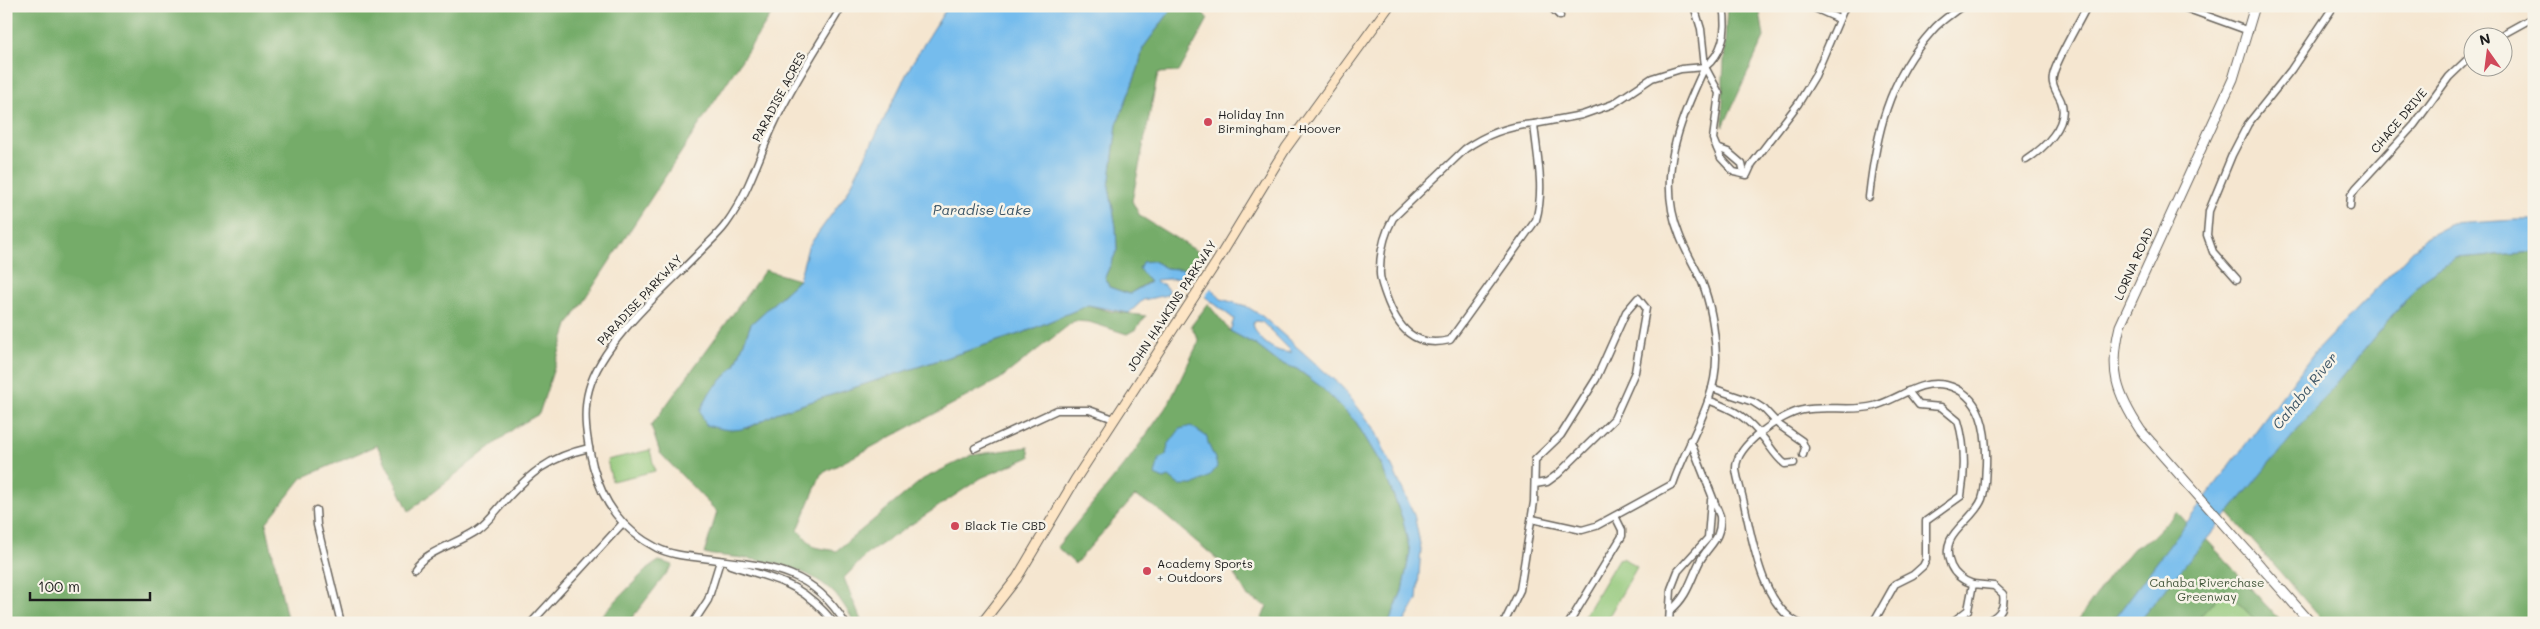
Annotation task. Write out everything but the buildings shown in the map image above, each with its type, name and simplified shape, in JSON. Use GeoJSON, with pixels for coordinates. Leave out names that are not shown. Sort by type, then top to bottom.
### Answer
{"type":"FeatureCollection","features":[{"type":"Feature","properties":{"kind":"main road","name":"JOHN HAWKINS PARKWAY"},"geometry":{"type":"LineString","coordinates":[[982,623],[1014,583],[1114,419],[1216,263],[1286,148],[1389,6]]}},
{"type":"Feature","properties":{"kind":"street","name":"PARADISE ACRES"},"geometry":{"type":"LineString","coordinates":[[725,226],[743,197],[774,125],[842,6]]}},
{"type":"Feature","properties":{"kind":"street"},"geometry":{"type":"LineString","coordinates":[[1550,6],[1560,16]]}},
{"type":"Feature","properties":{"kind":"street"},"geometry":{"type":"LineString","coordinates":[[1694,6],[1701,29],[1705,67],[1719,93],[1714,139],[1717,148],[1728,152],[1742,164],[1744,173],[1747,175],[1752,164],[1798,104],[1815,76],[1845,6]]}},
{"type":"Feature","properties":{"kind":"street"},"geometry":{"type":"LineString","coordinates":[[1532,519],[1582,530],[1596,526],[1673,484],[1690,440],[1701,422],[1712,388],[1716,358],[1713,319],[1702,283],[1678,234],[1671,206],[1668,180],[1672,156],[1688,102],[1705,67],[1714,60],[1724,37],[1723,6]]}},
{"type":"Feature","properties":{"kind":"street"},"geometry":{"type":"LineString","coordinates":[[1810,6],[1839,19]]}},
{"type":"Feature","properties":{"kind":"street"},"geometry":{"type":"LineString","coordinates":[[1869,197],[1874,148],[1884,113],[1902,71],[1932,30],[1962,6]]}},
{"type":"Feature","properties":{"kind":"street"},"geometry":{"type":"LineString","coordinates":[[2026,160],[2051,140],[2057,127],[2062,107],[2055,90],[2053,74],[2087,6]]}},
{"type":"Feature","properties":{"kind":"street"},"geometry":{"type":"LineString","coordinates":[[2180,6],[2248,31]]}},
{"type":"Feature","properties":{"kind":"street","name":"LORNA ROAD"},"geometry":{"type":"LineString","coordinates":[[2255,6],[2232,79],[2120,326],[2116,343],[2116,378],[2123,404],[2141,431],[2311,623]]}},
{"type":"Feature","properties":{"kind":"street"},"geometry":{"type":"LineString","coordinates":[[2237,279],[2213,252],[2208,235],[2210,211],[2232,155],[2248,124],[2291,70],[2334,6]]}},
{"type":"Feature","properties":{"kind":"street"},"geometry":{"type":"LineString","coordinates":[[2512,29],[2534,17]]}},
{"type":"Feature","properties":{"kind":"street","name":"CHACE DRIVE"},"geometry":{"type":"LineString","coordinates":[[2350,206],[2351,195],[2356,188],[2414,125],[2450,77],[2462,65]]}},
{"type":"Feature","properties":{"kind":"street"},"geometry":{"type":"LineString","coordinates":[[1534,124],[1540,182],[1540,204],[1536,220],[1450,340],[1436,344],[1412,336],[1401,326],[1391,311],[1381,282],[1380,270],[1386,232],[1393,218],[1465,149],[1478,140],[1501,130],[1534,124],[1582,116],[1614,104],[1652,78],[1680,70],[1705,67]]}},
{"type":"Feature","properties":{"kind":"street","name":"PARADISE PARKWAY"},"geometry":{"type":"LineString","coordinates":[[725,226],[620,335],[603,357],[589,389],[586,403],[586,430],[598,484],[605,500],[622,524],[650,544],[666,552],[720,561],[758,564],[791,573],[818,589],[845,623]]}},
{"type":"Feature","properties":{"kind":"street"},"geometry":{"type":"LineString","coordinates":[[1504,623],[1520,590],[1532,519],[1535,460],[1561,435],[1596,379],[1626,312],[1638,298],[1646,308],[1635,372],[1614,419],[1558,474],[1547,482],[1535,484]]}},
{"type":"Feature","properties":{"kind":"street"},"geometry":{"type":"LineString","coordinates":[[1798,623],[1775,603],[1759,564],[1736,469],[1742,450],[1774,421],[1795,411],[1873,406],[1908,391],[1933,385],[1945,385],[1959,391],[1975,405],[1984,425],[1986,458],[1981,500],[1977,509],[1950,537],[1948,547],[1951,567],[1961,579],[1973,584],[1994,586],[2003,594],[2001,611],[1997,616],[1983,623]]}},
{"type":"Feature","properties":{"kind":"street"},"geometry":{"type":"LineString","coordinates":[[1712,388],[1753,402],[1774,421],[1802,441],[1804,448],[1802,455]]}},
{"type":"Feature","properties":{"kind":"street"},"geometry":{"type":"LineString","coordinates":[[1873,623],[1895,584],[1912,575],[1923,566],[1926,560],[1926,521],[1961,496],[1963,485],[1963,457],[1958,421],[1941,407],[1919,405],[1908,391]]}},
{"type":"Feature","properties":{"kind":"street"},"geometry":{"type":"LineString","coordinates":[[1708,400],[1741,414],[1760,434],[1780,460],[1785,464],[1794,464]]}},
{"type":"Feature","properties":{"kind":"street"},"geometry":{"type":"LineString","coordinates":[[975,448],[1057,410],[1089,410],[1114,419]]}},
{"type":"Feature","properties":{"kind":"street"},"geometry":{"type":"LineString","coordinates":[[1670,611],[1682,601],[1699,563],[1712,548],[1720,524],[1720,516],[1710,495],[1690,440]]}},
{"type":"Feature","properties":{"kind":"street"},"geometry":{"type":"LineString","coordinates":[[415,568],[424,558],[451,546],[478,529],[538,468],[557,457],[589,448]]}},
{"type":"Feature","properties":{"kind":"street"},"geometry":{"type":"LineString","coordinates":[[1668,623],[1671,588],[1678,571],[1708,538],[1711,509],[1710,495]]}},
{"type":"Feature","properties":{"kind":"street"},"geometry":{"type":"LineString","coordinates":[[316,510],[341,623]]}},
{"type":"Feature","properties":{"kind":"street"},"geometry":{"type":"LineString","coordinates":[[1569,623],[1622,536],[1622,530],[1615,516]]}},
{"type":"Feature","properties":{"kind":"street"},"geometry":{"type":"LineString","coordinates":[[531,623],[622,524]]}},
{"type":"Feature","properties":{"kind":"street","name":"PARADISE PARKWAY"},"geometry":{"type":"LineString","coordinates":[[720,561],[773,577],[799,589],[818,604],[834,623]]}},
{"type":"Feature","properties":{"kind":"street"},"geometry":{"type":"LineString","coordinates":[[693,623],[708,600],[720,561]]}},
{"type":"Feature","properties":{"kind":"street"},"geometry":{"type":"LineString","coordinates":[[1951,623],[1968,610],[1973,584]]}},
{"type":"Feature","properties":{"kind":"green space"},"geometry":{"type":"Polygon","coordinates":[[[6,6],[777,6],[568,325],[539,414],[516,427],[409,511],[377,445],[302,478],[266,523],[288,623],[6,623],[6,6]]]}},
{"type":"Feature","properties":{"kind":"green space"},"geometry":{"type":"Polygon","coordinates":[[[1174,6],[1197,6],[1208,19],[1179,72],[1158,73],[1132,201],[1140,216],[1200,253],[1188,270],[1166,268],[1153,261],[1145,277],[1150,281],[1129,294],[1109,287],[1105,277],[1117,250],[1116,227],[1109,187],[1117,124],[1138,69],[1143,48],[1174,6]]]}},
{"type":"Feature","properties":{"kind":"green space"},"geometry":{"type":"Polygon","coordinates":[[[1727,6],[1759,6],[1764,37],[1723,127],[1723,79],[1727,6]]]}},
{"type":"Feature","properties":{"kind":"green space"},"geometry":{"type":"Polygon","coordinates":[[[2534,252],[2534,623],[2325,623],[2228,513],[2424,278],[2455,258],[2534,252]]]}},
{"type":"Feature","properties":{"kind":"green space"},"geometry":{"type":"Polygon","coordinates":[[[765,270],[799,280],[751,324],[735,366],[710,392],[747,429],[776,413],[1025,332],[1088,305],[1109,311],[1146,316],[1136,329],[1127,334],[1089,322],[1074,321],[1000,379],[821,474],[798,530],[814,547],[836,551],[923,479],[972,455],[1028,447],[1030,457],[981,478],[867,554],[844,578],[862,623],[855,623],[835,594],[807,574],[774,563],[704,554],[717,512],[660,453],[651,426],[765,270]]]}},
{"type":"Feature","properties":{"kind":"green space"},"geometry":{"type":"Polygon","coordinates":[[[1208,304],[1230,331],[1256,345],[1278,362],[1297,369],[1320,386],[1356,422],[1381,464],[1403,520],[1410,552],[1402,591],[1389,623],[1260,623],[1267,606],[1248,597],[1234,573],[1156,508],[1135,496],[1075,564],[1057,547],[1129,459],[1169,403],[1199,341],[1191,326],[1208,304]]]}},
{"type":"Feature","properties":{"kind":"green space"},"geometry":{"type":"Polygon","coordinates":[[[650,450],[655,471],[612,481],[607,460],[650,450]]]}},
{"type":"Feature","properties":{"kind":"green space"},"geometry":{"type":"Polygon","coordinates":[[[2177,512],[2187,523],[2111,623],[2076,623],[2111,574],[2133,548],[2151,538],[2177,512]]]}},
{"type":"Feature","properties":{"kind":"green space","name":"Cahaba Riverchase Greenway"},"geometry":{"type":"Polygon","coordinates":[[[2206,539],[2282,623],[2137,623],[2206,539]]]}},
{"type":"Feature","properties":{"kind":"green space","name":"Cahaba Riverchase Greenway"},"geometry":{"type":"Polygon","coordinates":[[[2206,539],[2282,623],[2258,623],[2225,589],[2194,623],[2137,623],[2206,539]]]}},
{"type":"Feature","properties":{"kind":"green space"},"geometry":{"type":"Polygon","coordinates":[[[1623,558],[1637,567],[1605,623],[1580,623],[1618,559],[1623,558]]]}},
{"type":"Feature","properties":{"kind":"green space"},"geometry":{"type":"Polygon","coordinates":[[[659,561],[673,565],[628,623],[594,623],[648,568],[659,561]]]}},
{"type":"Feature","properties":{"kind":"water","name":"Paradise Lake"},"geometry":{"type":"Polygon","coordinates":[[[948,6],[1174,6],[1143,48],[1138,69],[1117,124],[1109,187],[1116,227],[1117,250],[1105,277],[1109,287],[1129,294],[1150,282],[1139,269],[1142,262],[1153,261],[1166,268],[1188,270],[1200,276],[1221,299],[1246,306],[1262,316],[1342,387],[1374,428],[1414,514],[1421,549],[1417,600],[1404,623],[1389,623],[1402,591],[1410,552],[1403,520],[1381,464],[1356,422],[1320,386],[1297,369],[1278,362],[1256,345],[1230,331],[1234,319],[1181,278],[1156,280],[1157,283],[1163,284],[1169,291],[1167,295],[1143,300],[1129,313],[1088,305],[1025,332],[776,413],[743,429],[727,430],[706,425],[700,411],[710,392],[735,366],[751,324],[799,280],[808,247],[847,193],[912,63],[948,6]],[[1256,321],[1253,323],[1262,340],[1280,351],[1292,352],[1262,322],[1256,321]]]}},
{"type":"Feature","properties":{"kind":"water","name":"Cahaba River"},"geometry":{"type":"Polygon","coordinates":[[[2534,220],[2534,252],[2455,258],[2424,278],[2137,623],[2111,623],[2316,351],[2425,238],[2452,224],[2534,220]]]}},
{"type":"Feature","properties":{"kind":"water"},"geometry":{"type":"Polygon","coordinates":[[[1191,426],[1207,437],[1217,467],[1210,476],[1193,485],[1179,485],[1169,477],[1164,479],[1155,475],[1159,459],[1166,455],[1168,445],[1180,429],[1191,426]]]}},
{"type":"Feature","properties":{"kind":"pier"},"geometry":{"type":"Polygon","coordinates":[[[1192,270],[1201,274],[1212,286],[1204,298],[1185,281],[1192,270]]]}},
{"type":"Feature","properties":{"kind":"place","name":"Holiday Inn Birmingham - Hoover"},"geometry":{"type":"Point","coordinates":[1208,122]}},
{"type":"Feature","properties":{"kind":"place","name":"Black Tie CBD"},"geometry":{"type":"Point","coordinates":[955,526]}},
{"type":"Feature","properties":{"kind":"place","name":"Academy Sports + Outdoors"},"geometry":{"type":"Point","coordinates":[1147,571]}}]}
